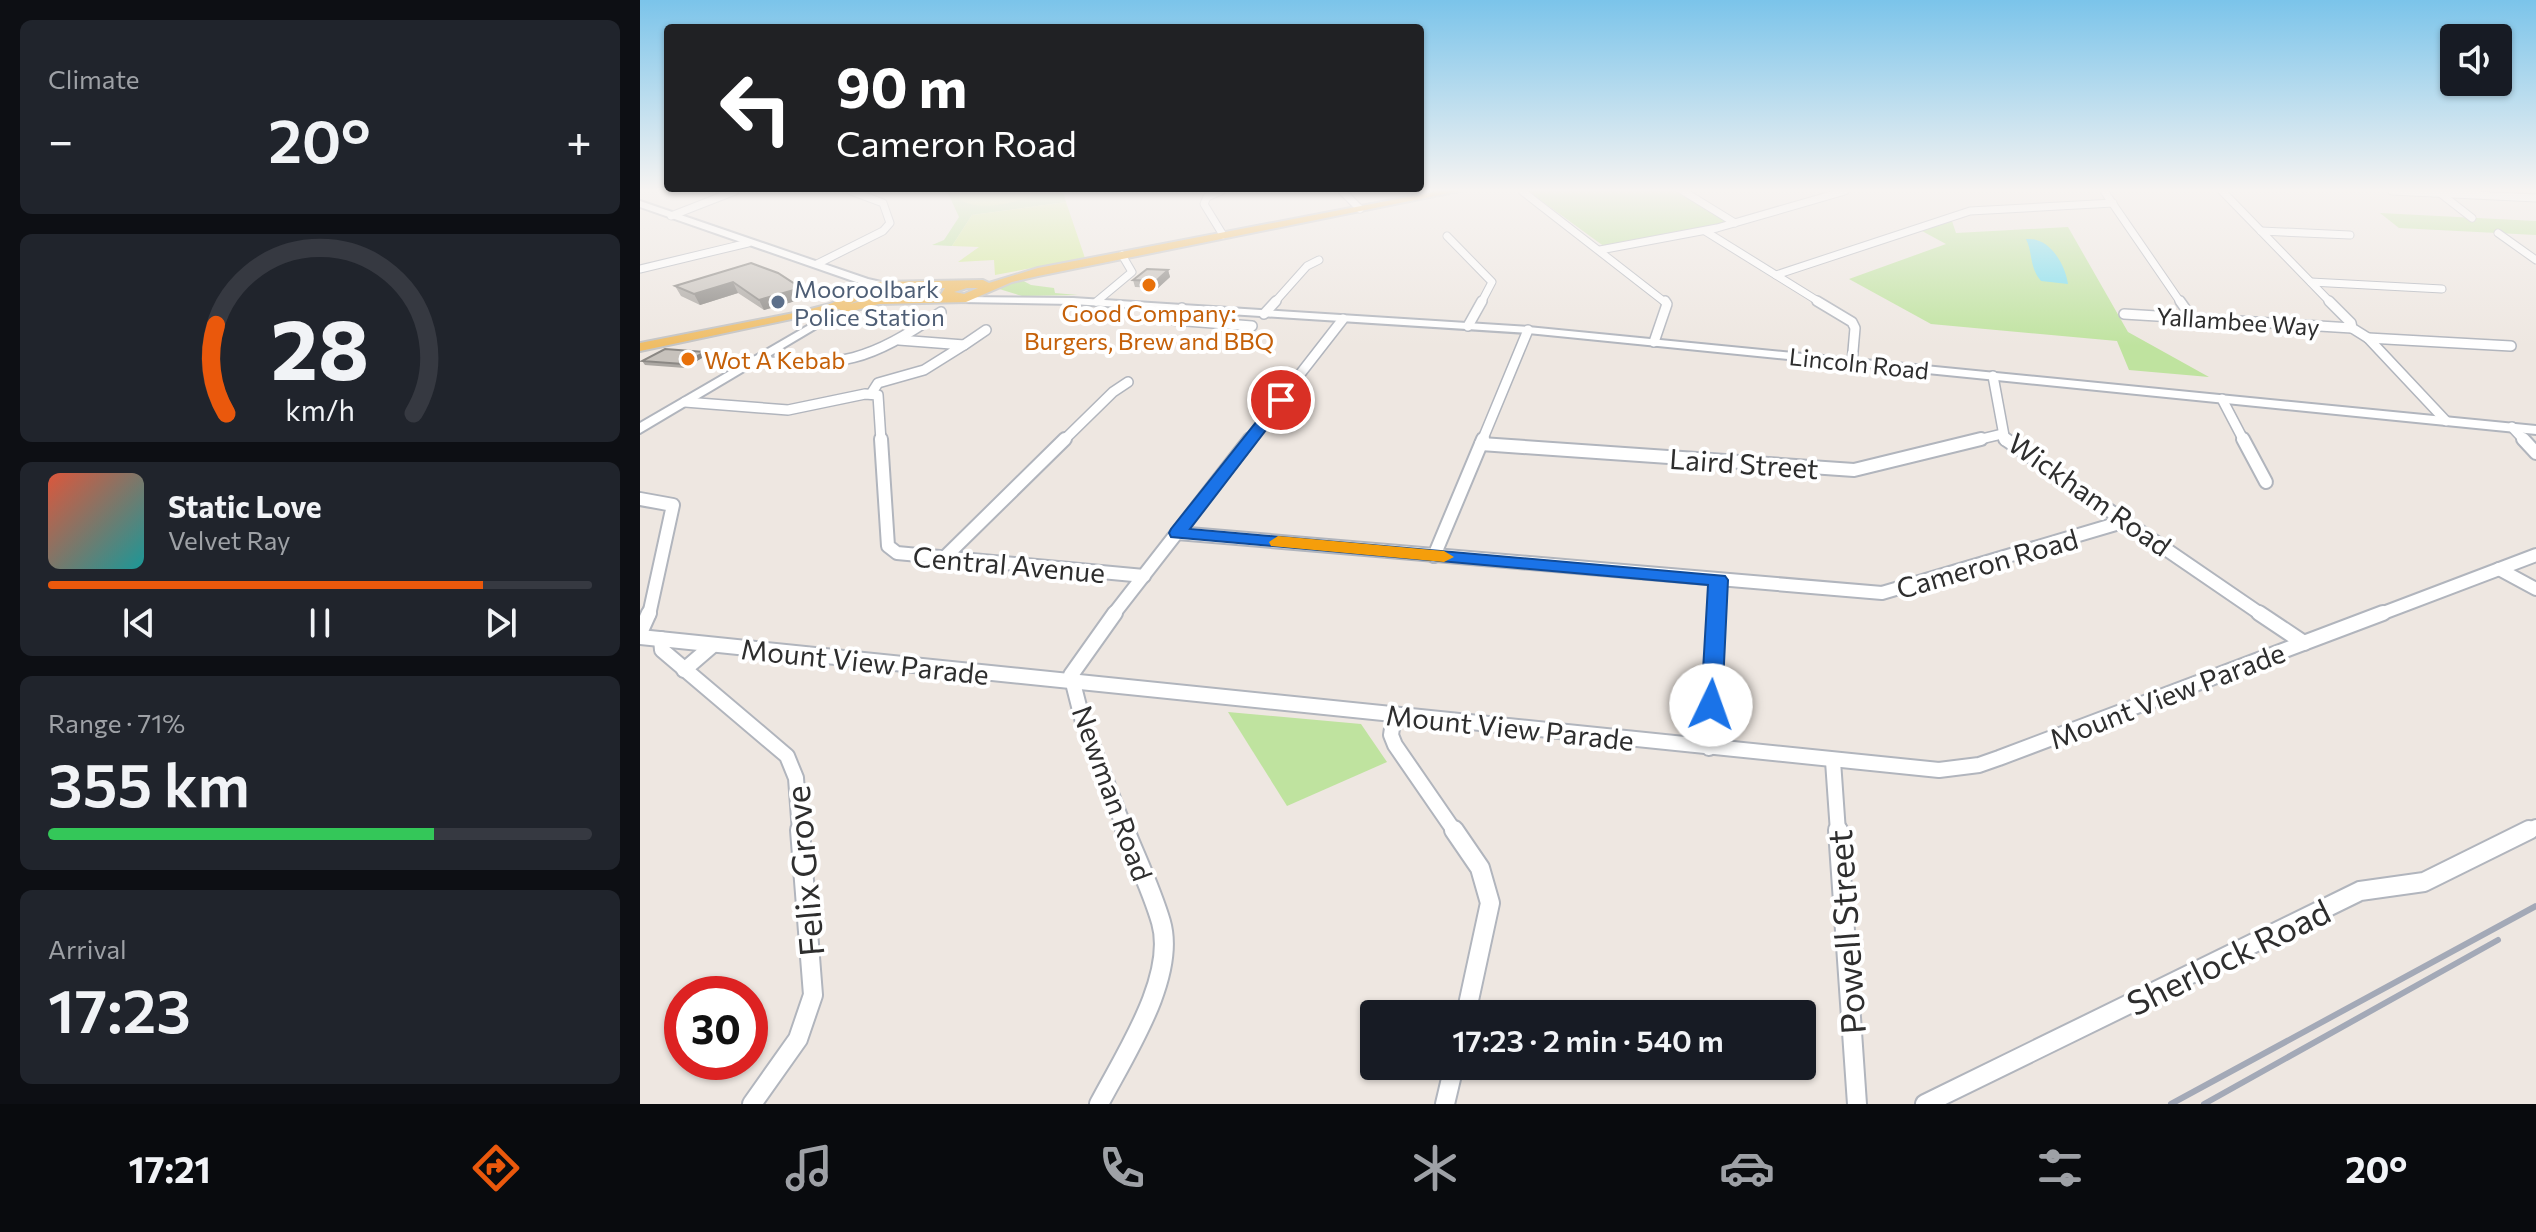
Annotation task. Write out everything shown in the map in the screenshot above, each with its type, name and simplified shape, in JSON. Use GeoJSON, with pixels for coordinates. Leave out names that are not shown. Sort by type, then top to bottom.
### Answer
{"type":"FeatureCollection","features":[{"type":"Feature","properties":{"kind":"main road"},"geometry":{"type":"LineString","coordinates":[[748,243],[817,264],[854,283],[860,301],[878,301],[960,299],[978,295],[1008,279],[1185,243]]}},
{"type":"Feature","properties":{"kind":"main road"},"geometry":{"type":"LineString","coordinates":[[770,250],[873,284],[983,284],[987,288]]}},
{"type":"Feature","properties":{"kind":"main road"},"geometry":{"type":"LineString","coordinates":[[960,299],[948,296],[946,292],[967,284],[1038,272]]}},
{"type":"Feature","properties":{"kind":"main road"},"geometry":{"type":"LineString","coordinates":[[640,419],[777,339],[796,320],[834,307],[858,294],[892,285],[902,287],[903,292],[845,309],[822,321],[640,429]]}},
{"type":"Feature","properties":{"kind":"main road","name":"Lincoln Road"},"geometry":{"type":"LineString","coordinates":[[987,288],[1031,299]]}},
{"type":"Feature","properties":{"kind":"main road","name":"Lincoln Road"},"geometry":{"type":"LineString","coordinates":[[960,299],[1096,302],[1528,330],[2536,430]]}},
{"type":"Feature","properties":{"kind":"main road"},"geometry":{"type":"LineString","coordinates":[[640,347],[820,315],[824,317],[822,321]]}},
{"type":"Feature","properties":{"kind":"main road"},"geometry":{"type":"LineString","coordinates":[[796,320],[801,327],[822,321]]}},
{"type":"Feature","properties":{"kind":"street"},"geometry":{"type":"LineString","coordinates":[[640,269],[748,243]]}},
{"type":"Feature","properties":{"kind":"street"},"geometry":{"type":"LineString","coordinates":[[817,264],[860,243]]}},
{"type":"Feature","properties":{"kind":"street"},"geometry":{"type":"LineString","coordinates":[[1453,243],[1492,282],[1468,326]]}},
{"type":"Feature","properties":{"kind":"street"},"geometry":{"type":"LineString","coordinates":[[1590,243],[1665,300],[1667,304],[1654,342]]}},
{"type":"Feature","properties":{"kind":"street"},"geometry":{"type":"LineString","coordinates":[[1600,250],[1641,243]]}},
{"type":"Feature","properties":{"kind":"street"},"geometry":{"type":"LineString","coordinates":[[1724,243],[1852,322],[1855,328],[1852,363]]}},
{"type":"Feature","properties":{"kind":"street"},"geometry":{"type":"LineString","coordinates":[[1776,275],[1874,243]]}},
{"type":"Feature","properties":{"kind":"street"},"geometry":{"type":"LineString","coordinates":[[2140,243],[2192,318]]}},
{"type":"Feature","properties":{"kind":"street"},"geometry":{"type":"LineString","coordinates":[[2272,243],[2351,323],[2352,328],[2368,338],[2446,421]]}},
{"type":"Feature","properties":{"kind":"street"},"geometry":{"type":"LineString","coordinates":[[2511,243],[2536,260]]}},
{"type":"Feature","properties":{"kind":"street"},"geometry":{"type":"LineString","coordinates":[[1096,302],[1132,272],[1122,255]]}},
{"type":"Feature","properties":{"kind":"street"},"geometry":{"type":"LineString","coordinates":[[1264,314],[1307,266],[1319,260]]}},
{"type":"Feature","properties":{"kind":"street"},"geometry":{"type":"LineString","coordinates":[[2311,282],[2442,289]]}},
{"type":"Feature","properties":{"kind":"street"},"geometry":{"type":"LineString","coordinates":[[1182,308],[1173,320],[1252,326]]}},
{"type":"Feature","properties":{"kind":"street"},"geometry":{"type":"LineString","coordinates":[[755,361],[840,364],[875,354],[941,312]]}},
{"type":"Feature","properties":{"kind":"street","name":"Yallambee Way"},"geometry":{"type":"LineString","coordinates":[[2124,314],[2352,328]]}},
{"type":"Feature","properties":{"kind":"street","name":"Newman Road"},"geometry":{"type":"LineString","coordinates":[[1099,1104],[1155,990],[1166,945],[1162,924],[1083,722],[1071,675],[1343,319]]}},
{"type":"Feature","properties":{"kind":"street"},"geometry":{"type":"LineString","coordinates":[[685,402],[788,410],[871,394],[878,383],[924,370],[986,330]]}},
{"type":"Feature","properties":{"kind":"street"},"geometry":{"type":"LineString","coordinates":[[1434,556],[1528,330]]}},
{"type":"Feature","properties":{"kind":"street"},"geometry":{"type":"LineString","coordinates":[[2368,338],[2511,346]]}},
{"type":"Feature","properties":{"kind":"street"},"geometry":{"type":"LineString","coordinates":[[899,340],[964,345]]}},
{"type":"Feature","properties":{"kind":"street","name":"Wickham Road"},"geometry":{"type":"LineString","coordinates":[[1993,376],[2005,441],[2304,643]]}},
{"type":"Feature","properties":{"kind":"street"},"geometry":{"type":"LineString","coordinates":[[945,557],[1113,392],[1128,382]]}},
{"type":"Feature","properties":{"kind":"street","name":"Central Avenue"},"geometry":{"type":"LineString","coordinates":[[871,394],[880,397],[888,546],[897,553],[1144,576]]}},
{"type":"Feature","properties":{"kind":"street"},"geometry":{"type":"LineString","coordinates":[[2222,399],[2266,482]]}},
{"type":"Feature","properties":{"kind":"street"},"geometry":{"type":"LineString","coordinates":[[2512,427],[2536,453]]}},
{"type":"Feature","properties":{"kind":"street","name":"Laird Street"},"geometry":{"type":"LineString","coordinates":[[1481,444],[1854,470],[2002,434]]}},
{"type":"Feature","properties":{"kind":"street"},"geometry":{"type":"LineString","coordinates":[[640,499],[673,505],[649,615],[640,635]]}},
{"type":"Feature","properties":{"kind":"street","name":"Cameron Road"},"geometry":{"type":"LineString","coordinates":[[1177,533],[1868,593],[1894,592],[2126,521]]}},
{"type":"Feature","properties":{"kind":"street","name":"Mount View Parade"},"geometry":{"type":"LineString","coordinates":[[640,635],[1929,769],[1979,765],[2536,555]]}},
{"type":"Feature","properties":{"kind":"street"},"geometry":{"type":"LineString","coordinates":[[2499,569],[2536,589]]}},
{"type":"Feature","properties":{"kind":"street"},"geometry":{"type":"LineString","coordinates":[[1709,748],[1718,580]]}},
{"type":"Feature","properties":{"kind":"street","name":"Felix Grove"},"geometry":{"type":"LineString","coordinates":[[661,639],[662,650],[787,756],[796,778],[812,975],[811,1010],[790,1052],[752,1104]]}},
{"type":"Feature","properties":{"kind":"street"},"geometry":{"type":"LineString","coordinates":[[684,670],[713,645]]}},
{"type":"Feature","properties":{"kind":"street"},"geometry":{"type":"LineString","coordinates":[[1394,715],[1391,735],[1395,745],[1480,868],[1488,886],[1491,901],[1489,916],[1469,1000]]}},
{"type":"Feature","properties":{"kind":"street","name":"Powell Street"},"geometry":{"type":"LineString","coordinates":[[1833,761],[1857,1104]]}},
{"type":"Feature","properties":{"kind":"street","name":"Sherlock Road"},"geometry":{"type":"LineString","coordinates":[[1925,1104],[2360,891],[2424,882],[2536,827]]}},
{"type":"Feature","properties":{"kind":"street"},"geometry":{"type":"LineString","coordinates":[[1445,1104],[1451,1080]]}},
{"type":"Feature","properties":{"kind":"green space"},"geometry":{"type":"Polygon","coordinates":[[[938,243],[954,243],[952,246],[932,245],[938,243]]]}},
{"type":"Feature","properties":{"kind":"green space"},"geometry":{"type":"Polygon","coordinates":[[[954,243],[1080,243],[1085,258],[995,275],[994,260],[958,262],[979,247],[952,246],[954,243]]]}},
{"type":"Feature","properties":{"kind":"green space"},"geometry":{"type":"Polygon","coordinates":[[[1599,243],[1627,243],[1605,247],[1599,243]]]}},
{"type":"Feature","properties":{"kind":"green space"},"geometry":{"type":"Polygon","coordinates":[[[1943,243],[2077,243],[2128,332],[2209,377],[2129,370],[2117,341],[1931,324],[1849,279],[1946,244],[1943,243]]]}},
{"type":"Feature","properties":{"kind":"green space"},"geometry":{"type":"Polygon","coordinates":[[[1018,278],[1031,285],[1054,288],[1055,293],[1078,295],[1022,296],[996,288],[1018,278]]]}},
{"type":"Feature","properties":{"kind":"green space"},"geometry":{"type":"Polygon","coordinates":[[[1228,712],[1361,724],[1387,762],[1287,806],[1228,712]]]}},
{"type":"Feature","properties":{"kind":"water"},"geometry":{"type":"Polygon","coordinates":[[[2027,243],[2043,243],[2049,247],[2059,260],[2068,284],[2041,281],[2027,243]]]}},
{"type":"Feature","properties":{"kind":"building"},"geometry":{"type":"Polygon","coordinates":[[[751,263],[778,273],[801,288],[759,300],[733,282],[694,294],[675,286],[751,263]]]}},
{"type":"Feature","properties":{"kind":"building"},"geometry":{"type":"Polygon","coordinates":[[[1147,269],[1168,270],[1156,281],[1133,280],[1147,269]]]}},
{"type":"Feature","properties":{"kind":"building"},"geometry":{"type":"Polygon","coordinates":[[[665,349],[705,352],[683,364],[642,361],[665,349]]]}},
{"type":"Feature","properties":{"kind":"railway"},"geometry":{"type":"LineString","coordinates":[[2171,1104],[2536,906]]}},
{"type":"Feature","properties":{"kind":"railway"},"geometry":{"type":"LineString","coordinates":[[2204,1104],[2498,940]]}},
{"type":"Feature","properties":{"kind":"slow traffic"},"geometry":{"type":"LineString","coordinates":[[1278,542],[1444,557]]}},
{"type":"Feature","properties":{"kind":"place","name":"Good Company: Burgers, Brew and BBQ"},"geometry":{"type":"Point","coordinates":[1149,285]}},
{"type":"Feature","properties":{"kind":"place","name":"Mooroolbark Police Station"},"geometry":{"type":"Point","coordinates":[778,302]}},
{"type":"Feature","properties":{"kind":"place","name":"Wot A Kebab"},"geometry":{"type":"Point","coordinates":[688,359]}},
{"type":"Feature","properties":{"kind":"route"},"geometry":{"type":"LineString","coordinates":[[1281,400],[1177,533],[1718,580],[1711,705]]}}]}
